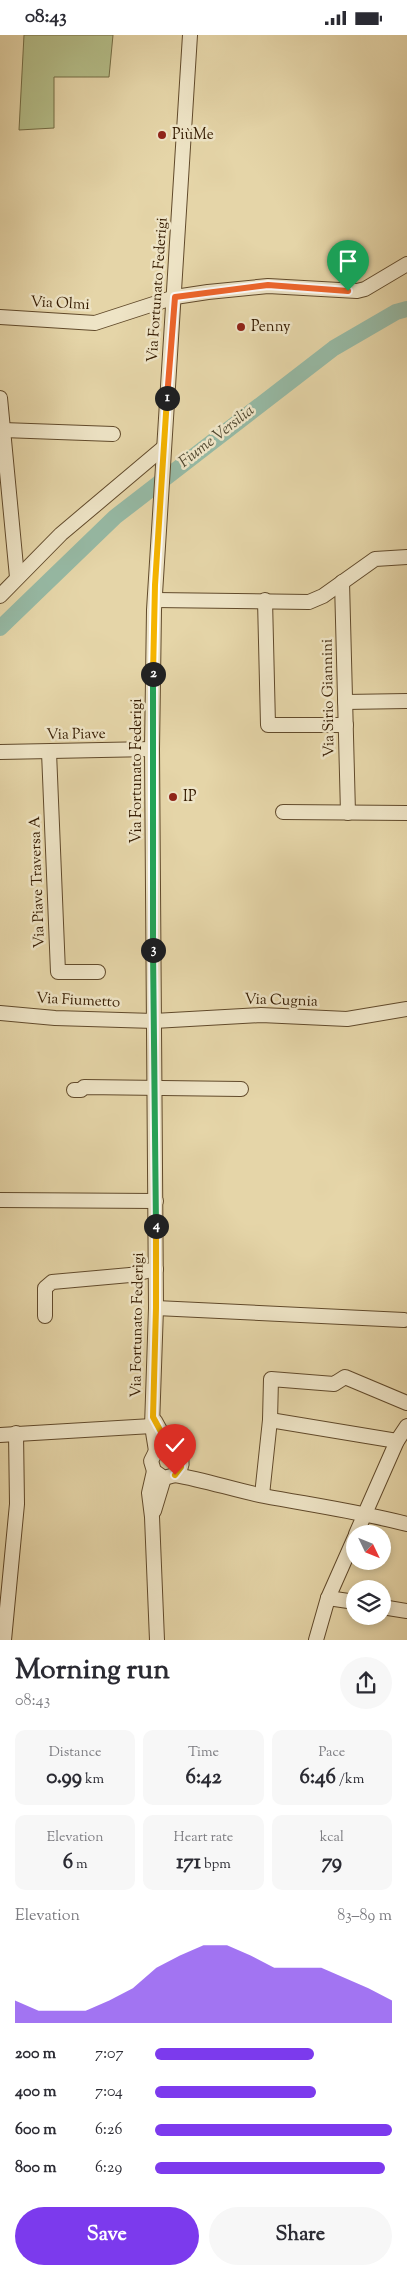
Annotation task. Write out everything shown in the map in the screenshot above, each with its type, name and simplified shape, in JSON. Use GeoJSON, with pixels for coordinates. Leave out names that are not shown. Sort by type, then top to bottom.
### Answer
{"type":"FeatureCollection","features":[{"type":"Feature","properties":{"kind":"street","name":"Via Fortunato Federigi"},"geometry":{"type":"LineString","coordinates":[[156,1451],[152,1422],[156,1308],[156,1088],[152,749],[155,600],[158,523],[175,297],[190,35]]}},
{"type":"Feature","properties":{"kind":"street","name":"Via Olmi"},"geometry":{"type":"LineString","coordinates":[[0,317],[95,323],[175,297],[268,285],[357,291],[365,289],[407,264]]}},
{"type":"Feature","properties":{"kind":"street"},"geometry":{"type":"LineString","coordinates":[[0,397],[17,577]]}},
{"type":"Feature","properties":{"kind":"street"},"geometry":{"type":"LineString","coordinates":[[3,430],[113,434]]}},
{"type":"Feature","properties":{"kind":"street"},"geometry":{"type":"LineString","coordinates":[[0,596],[61,534],[163,455]]}},
{"type":"Feature","properties":{"kind":"street"},"geometry":{"type":"LineString","coordinates":[[155,600],[309,602],[323,596],[375,559],[407,557]]}},
{"type":"Feature","properties":{"kind":"street","name":"Via Sirio Giannini"},"geometry":{"type":"LineString","coordinates":[[342,583],[348,813]]}},
{"type":"Feature","properties":{"kind":"street"},"geometry":{"type":"LineString","coordinates":[[265,600],[268,725],[346,725]]}},
{"type":"Feature","properties":{"kind":"street"},"geometry":{"type":"LineString","coordinates":[[345,702],[407,701]]}},
{"type":"Feature","properties":{"kind":"street","name":"Via Piave"},"geometry":{"type":"LineString","coordinates":[[0,752],[152,749]]}},
{"type":"Feature","properties":{"kind":"street","name":"Via Piave Traversa A"},"geometry":{"type":"LineString","coordinates":[[48,752],[58,972],[98,972]]}},
{"type":"Feature","properties":{"kind":"street"},"geometry":{"type":"LineString","coordinates":[[283,812],[407,813]]}},
{"type":"Feature","properties":{"kind":"street","name":"Via Cugnia"},"geometry":{"type":"LineString","coordinates":[[154,1021],[261,1015],[347,1019],[407,1009]]}},
{"type":"Feature","properties":{"kind":"street","name":"Via Fiumetto"},"geometry":{"type":"LineString","coordinates":[[0,1013],[55,1018],[154,1021]]}},
{"type":"Feature","properties":{"kind":"street"},"geometry":{"type":"LineString","coordinates":[[74,1090],[81,1090],[84,1087],[241,1089]]}},
{"type":"Feature","properties":{"kind":"street"},"geometry":{"type":"LineString","coordinates":[[0,1200],[156,1201]]}},
{"type":"Feature","properties":{"kind":"street"},"geometry":{"type":"LineString","coordinates":[[45,1316],[44,1288],[52,1283],[130,1275],[156,1269]]}},
{"type":"Feature","properties":{"kind":"street"},"geometry":{"type":"LineString","coordinates":[[156,1308],[404,1320]]}},
{"type":"Feature","properties":{"kind":"street"},"geometry":{"type":"LineString","coordinates":[[262,1495],[270,1420],[271,1379],[334,1384],[345,1377],[407,1403]]}},
{"type":"Feature","properties":{"kind":"street"},"geometry":{"type":"LineString","coordinates":[[270,1420],[397,1441]]}},
{"type":"Feature","properties":{"kind":"street"},"geometry":{"type":"LineString","coordinates":[[0,1435],[152,1422],[176,1453],[200,1473],[223,1484]]}},
{"type":"Feature","properties":{"kind":"street"},"geometry":{"type":"LineString","coordinates":[[360,1525],[397,1441],[407,1426]]}},
{"type":"Feature","properties":{"kind":"street"},"geometry":{"type":"LineString","coordinates":[[4,1640],[7,1555],[17,1504],[16,1433]]}},
{"type":"Feature","properties":{"kind":"street"},"geometry":{"type":"LineString","coordinates":[[176,1453],[161,1449],[156,1451],[151,1461],[164,1475],[223,1484],[262,1495],[365,1513],[407,1524]]}},
{"type":"Feature","properties":{"kind":"street"},"geometry":{"type":"LineString","coordinates":[[157,1640],[152,1517],[164,1475],[181,1467],[176,1453]]}},
{"type":"Feature","properties":{"kind":"street"},"geometry":{"type":"LineString","coordinates":[[316,1640],[328,1598],[346,1558]]}},
{"type":"Feature","properties":{"kind":"street"},"geometry":{"type":"LineString","coordinates":[[328,1598],[346,1601]]}},
{"type":"Feature","properties":{"kind":"street"},"geometry":{"type":"LineString","coordinates":[[391,1608],[407,1611]]}},
{"type":"Feature","properties":{"kind":"green space"},"geometry":{"type":"Polygon","coordinates":[[[24,35],[113,35],[109,77],[54,77],[54,128],[19,130],[24,35]]]}},
{"type":"Feature","properties":{"kind":"waterway","name":"Fiume Versilia"},"geometry":{"type":"LineString","coordinates":[[0,628],[115,517],[334,348],[396,312],[407,309]]}},
{"type":"Feature","properties":{"kind":"place","name":"PiùMe"},"geometry":{"type":"Point","coordinates":[162,135]}},
{"type":"Feature","properties":{"kind":"place","name":"Penny"},"geometry":{"type":"Point","coordinates":[241,327]}},
{"type":"Feature","properties":{"kind":"place","name":"IP"},"geometry":{"type":"Point","coordinates":[173,797]}},
{"type":"Feature","properties":{"kind":"route"},"geometry":{"type":"LineString","coordinates":[[175,1475],[179,1472],[182,1462],[177,1452],[166,1441],[153,1417],[156,1308],[156,1083],[152,749],[155,585],[162,461],[175,297],[268,285],[348,291]]}}]}
